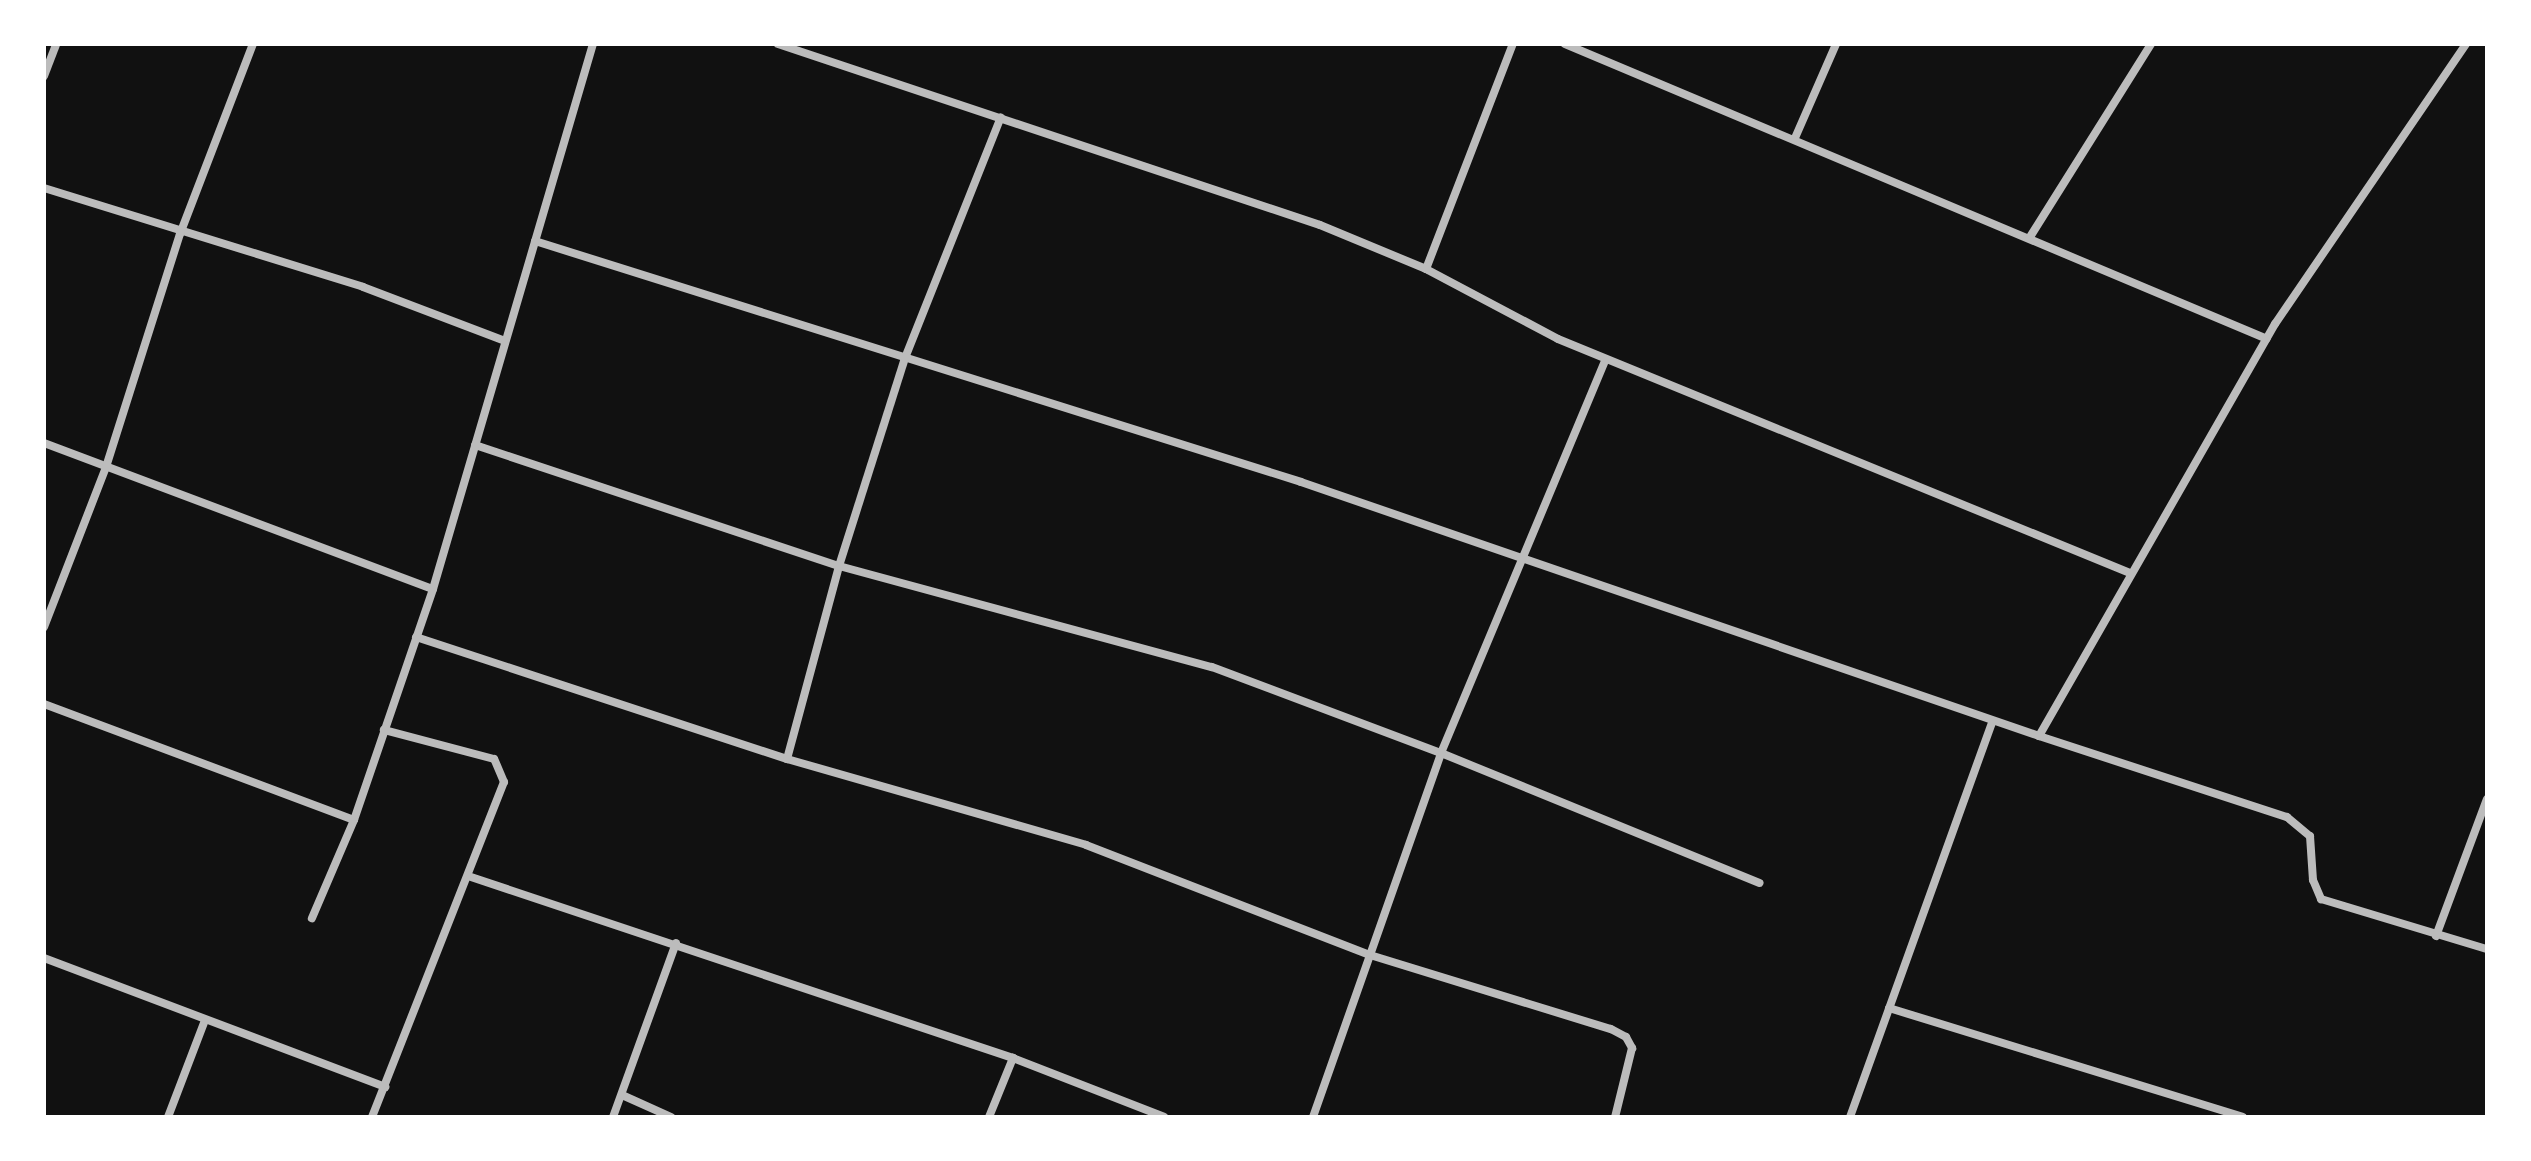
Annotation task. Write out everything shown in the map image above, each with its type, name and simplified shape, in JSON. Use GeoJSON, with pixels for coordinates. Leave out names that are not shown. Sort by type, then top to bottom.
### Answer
{"type":"FeatureCollection","features":[{"type":"Feature","properties":{"kind":"street"},"geometry":{"type":"LineString","coordinates":[[44,76],[56,44]]}},
{"type":"Feature","properties":{"kind":"street"},"geometry":{"type":"LineString","coordinates":[[44,627],[106,467],[180,234],[253,44]]}},
{"type":"Feature","properties":{"kind":"street"},"geometry":{"type":"LineString","coordinates":[[312,918],[354,820],[433,589],[593,44]]}},
{"type":"Feature","properties":{"kind":"street"},"geometry":{"type":"LineString","coordinates":[[778,44],[1320,225],[1426,269],[1606,359],[2130,573]]}},
{"type":"Feature","properties":{"kind":"street"},"geometry":{"type":"LineString","coordinates":[[1426,269],[1513,44]]}},
{"type":"Feature","properties":{"kind":"street"},"geometry":{"type":"LineString","coordinates":[[1565,44],[1795,138],[2267,339]]}},
{"type":"Feature","properties":{"kind":"street"},"geometry":{"type":"LineString","coordinates":[[1795,138],[1836,44]]}},
{"type":"Feature","properties":{"kind":"street"},"geometry":{"type":"LineString","coordinates":[[2030,237],[2151,44]]}},
{"type":"Feature","properties":{"kind":"street"},"geometry":{"type":"LineString","coordinates":[[2039,736],[2267,339],[2466,44]]}},
{"type":"Feature","properties":{"kind":"street"},"geometry":{"type":"LineString","coordinates":[[787,759],[839,566],[905,358],[1001,117]]}},
{"type":"Feature","properties":{"kind":"street"},"geometry":{"type":"LineString","coordinates":[[44,188],[180,234],[363,287],[505,341]]}},
{"type":"Feature","properties":{"kind":"street"},"geometry":{"type":"LineString","coordinates":[[535,241],[1526,558],[1992,723],[2287,817],[2310,836],[2313,880],[2321,899],[2487,949]]}},
{"type":"Feature","properties":{"kind":"street"},"geometry":{"type":"LineString","coordinates":[[1313,1117],[1441,753],[1526,558],[1606,359]]}},
{"type":"Feature","properties":{"kind":"street"},"geometry":{"type":"LineString","coordinates":[[44,443],[433,589]]}},
{"type":"Feature","properties":{"kind":"street"},"geometry":{"type":"LineString","coordinates":[[475,445],[839,566],[1212,667],[1441,753],[1760,883]]}},
{"type":"Feature","properties":{"kind":"street"},"geometry":{"type":"LineString","coordinates":[[416,637],[787,759],[1086,845],[1370,955],[1626,1037],[1633,1062],[1615,1117]]}},
{"type":"Feature","properties":{"kind":"street"},"geometry":{"type":"LineString","coordinates":[[44,704],[354,820]]}},
{"type":"Feature","properties":{"kind":"street"},"geometry":{"type":"LineString","coordinates":[[1850,1117],[1992,723]]}},
{"type":"Feature","properties":{"kind":"street"},"geometry":{"type":"LineString","coordinates":[[372,1117],[504,782],[501,768],[494,759],[384,730]]}},
{"type":"Feature","properties":{"kind":"street"},"geometry":{"type":"LineString","coordinates":[[2436,936],[2487,799]]}},
{"type":"Feature","properties":{"kind":"street"},"geometry":{"type":"LineString","coordinates":[[468,876],[1013,1058],[1164,1117]]}},
{"type":"Feature","properties":{"kind":"street"},"geometry":{"type":"LineString","coordinates":[[613,1117],[676,943]]}},
{"type":"Feature","properties":{"kind":"street"},"geometry":{"type":"LineString","coordinates":[[44,958],[385,1087]]}},
{"type":"Feature","properties":{"kind":"street"},"geometry":{"type":"LineString","coordinates":[[1889,1008],[2243,1117]]}},
{"type":"Feature","properties":{"kind":"street"},"geometry":{"type":"LineString","coordinates":[[168,1117],[205,1020]]}},
{"type":"Feature","properties":{"kind":"street"},"geometry":{"type":"LineString","coordinates":[[989,1117],[1013,1058]]}},
{"type":"Feature","properties":{"kind":"street"},"geometry":{"type":"LineString","coordinates":[[622,1095],[671,1117]]}}]}
